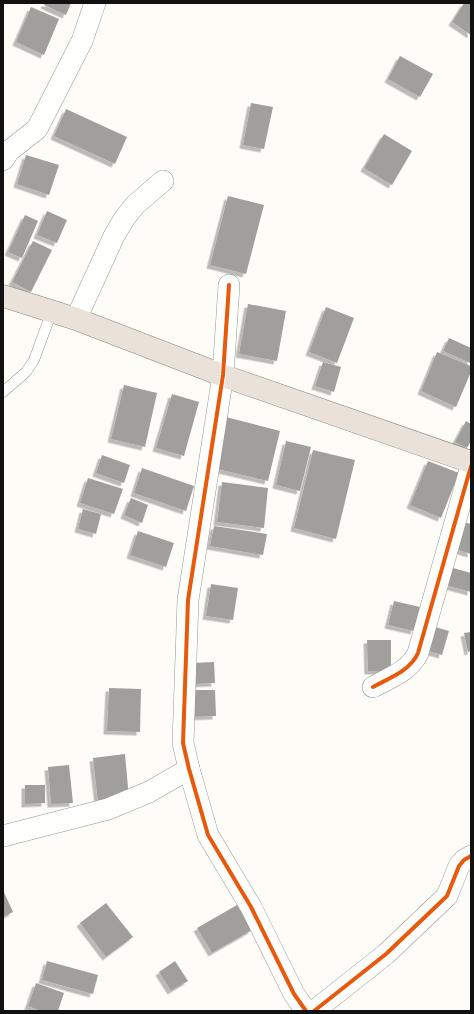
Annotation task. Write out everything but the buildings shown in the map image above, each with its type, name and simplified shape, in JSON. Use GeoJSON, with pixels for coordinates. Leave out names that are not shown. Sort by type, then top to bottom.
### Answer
{"type":"FeatureCollection","features":[{"type":"Feature","properties":{"kind":"highway"},"geometry":{"type":"LineString","coordinates":[[3,296],[76,319],[223,376],[471,462]]}},
{"type":"Feature","properties":{"kind":"street"},"geometry":{"type":"LineString","coordinates":[[3,160],[9,152],[37,129],[82,41],[95,3]]}},
{"type":"Feature","properties":{"kind":"street"},"geometry":{"type":"LineString","coordinates":[[76,319],[114,236],[124,219],[135,204],[163,181]]}},
{"type":"Feature","properties":{"kind":"street"},"geometry":{"type":"LineString","coordinates":[[229,285],[223,376],[188,600],[183,743],[208,835],[251,907],[294,994],[306,1011]]}},
{"type":"Feature","properties":{"kind":"street"},"geometry":{"type":"LineString","coordinates":[[373,687],[406,668],[415,660],[471,466]]}},
{"type":"Feature","properties":{"kind":"street"},"geometry":{"type":"LineString","coordinates":[[3,836],[108,810],[149,792],[189,769]]}},
{"type":"Feature","properties":{"kind":"street"},"geometry":{"type":"LineString","coordinates":[[314,1011],[386,954],[447,896],[459,866],[464,860],[471,856]]}},
{"type":"Feature","properties":{"kind":"lane"},"geometry":{"type":"LineString","coordinates":[[3,392],[26,372],[34,360],[52,311]]}},
{"type":"Feature","properties":{"kind":"cycle path"},"geometry":{"type":"LineString","coordinates":[[229,285],[223,375],[188,600],[183,743],[208,835],[251,907],[294,994],[306,1011]]}},
{"type":"Feature","properties":{"kind":"cycle path"},"geometry":{"type":"LineString","coordinates":[[373,687],[410,665],[418,653],[471,466]]}},
{"type":"Feature","properties":{"kind":"cycle path"},"geometry":{"type":"LineString","coordinates":[[314,1011],[386,954],[447,896],[459,866],[464,860],[471,856]]}}]}
